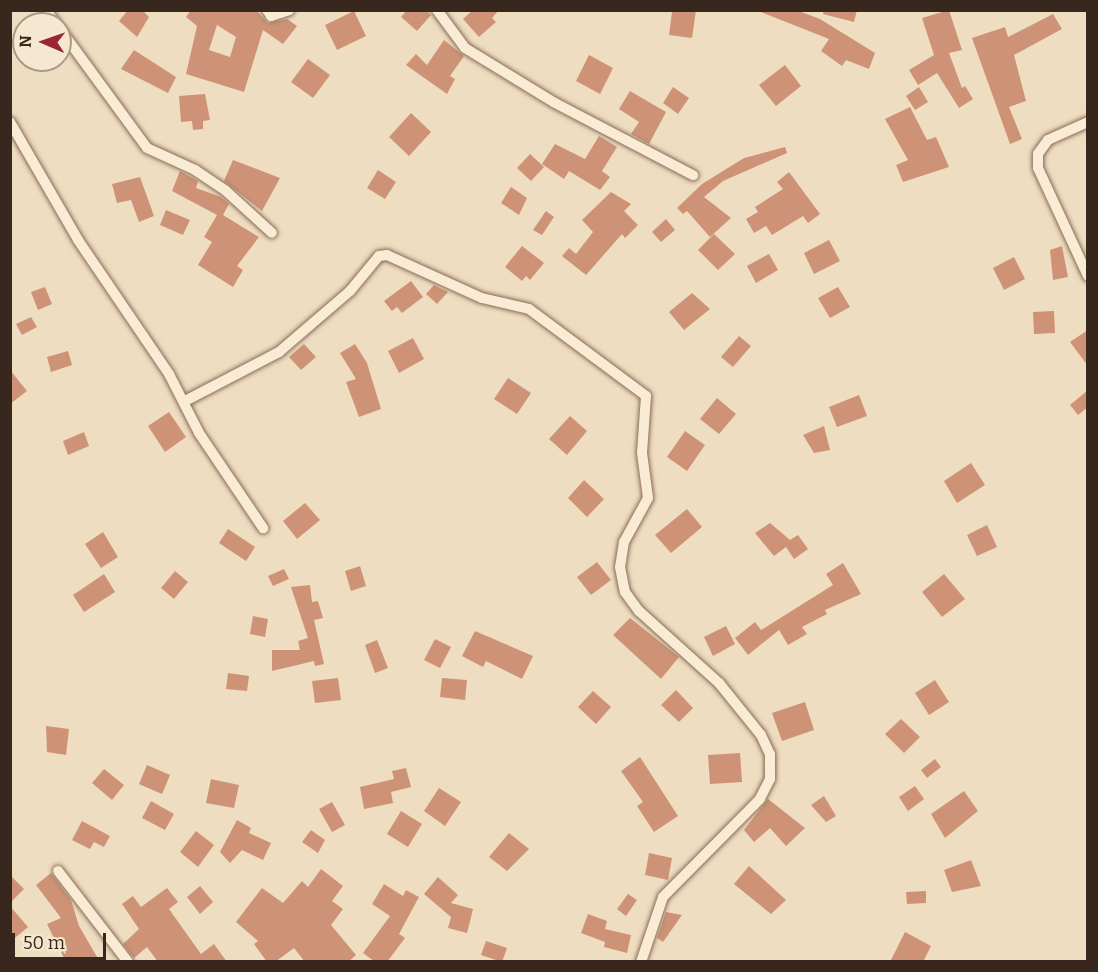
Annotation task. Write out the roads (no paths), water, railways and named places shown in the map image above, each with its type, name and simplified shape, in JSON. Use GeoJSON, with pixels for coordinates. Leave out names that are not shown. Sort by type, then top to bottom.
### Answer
{"type":"FeatureCollection","features":[{"type":"Feature","properties":{"kind":"street"},"geometry":{"type":"LineString","coordinates":[[267,10],[271,16],[289,10]]}},
{"type":"Feature","properties":{"kind":"street"},"geometry":{"type":"LineString","coordinates":[[437,10],[465,48],[555,103],[693,175]]}},
{"type":"Feature","properties":{"kind":"street"},"geometry":{"type":"LineString","coordinates":[[72,45],[147,148],[195,170],[226,191],[272,233]]}},
{"type":"Feature","properties":{"kind":"street"},"geometry":{"type":"LineString","coordinates":[[10,122],[78,240],[185,401],[199,433],[263,528]]}},
{"type":"Feature","properties":{"kind":"street"},"geometry":{"type":"LineString","coordinates":[[1088,122],[1048,140],[1038,154],[1038,168],[1088,276]]}},
{"type":"Feature","properties":{"kind":"street"},"geometry":{"type":"LineString","coordinates":[[185,401],[279,352],[350,291],[379,256],[387,255],[482,298],[529,309],[646,396],[642,453],[648,498],[624,542],[620,567],[625,592],[719,683],[761,735],[770,754],[770,771],[760,799],[663,897],[641,962]]}},
{"type":"Feature","properties":{"kind":"street"},"geometry":{"type":"LineString","coordinates":[[57,871],[128,962]]}}]}
